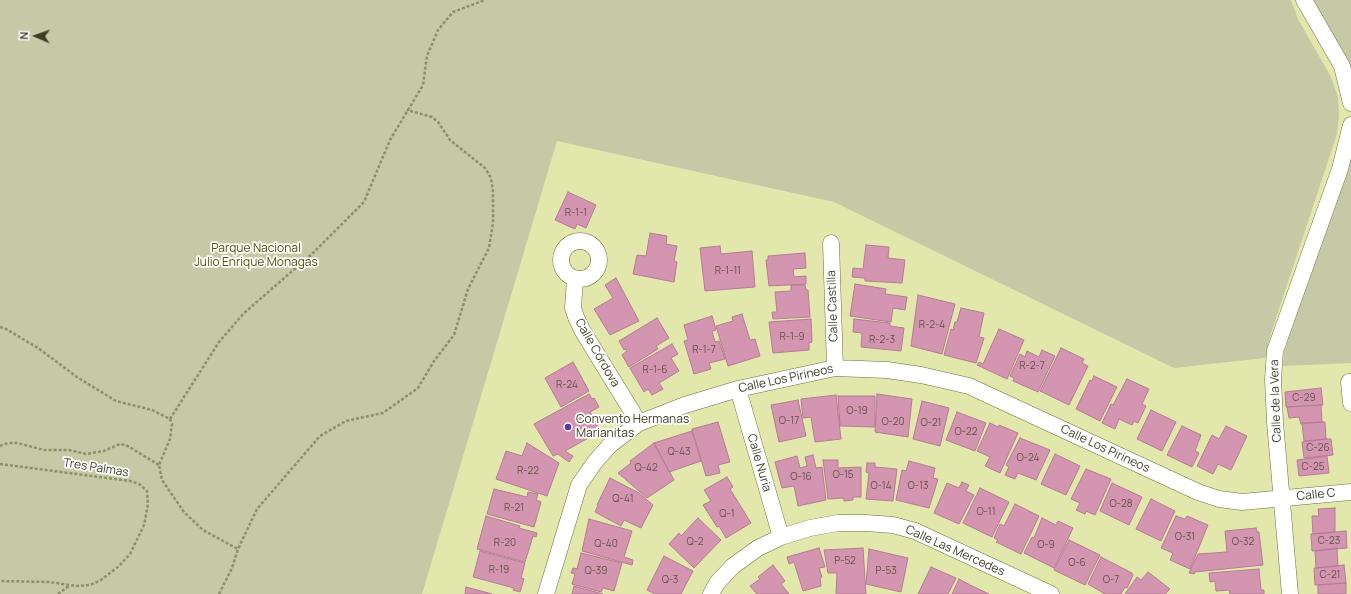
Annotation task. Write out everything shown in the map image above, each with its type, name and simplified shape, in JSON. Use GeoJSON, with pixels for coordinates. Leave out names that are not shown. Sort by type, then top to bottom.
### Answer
{"type":"FeatureCollection","features":[{"type":"Feature","properties":{"kind":"street"},"geometry":{"type":"LineString","coordinates":[[1304,0],[1342,66],[1351,103]]}},
{"type":"Feature","properties":{"kind":"street","name":"Calle de la Vera"},"geometry":{"type":"LineString","coordinates":[[1290,594],[1275,415],[1273,379],[1275,351],[1340,169],[1351,125]]}},
{"type":"Feature","properties":{"kind":"street","name":"Calle Castilla"},"geometry":{"type":"LineString","coordinates":[[831,243],[834,368]]}},
{"type":"Feature","properties":{"kind":"street","name":"Calle Córdova"},"geometry":{"type":"LineString","coordinates":[[575,279],[573,308],[576,317],[582,330],[638,423]]}},
{"type":"Feature","properties":{"kind":"street","name":"Calle Los Pirineos"},"geometry":{"type":"LineString","coordinates":[[546,594],[579,485],[595,462],[610,445],[638,423],[685,405],[738,389],[834,368],[887,370],[921,375],[969,386],[1198,492],[1242,502],[1282,498]]}},
{"type":"Feature","properties":{"kind":"street"},"geometry":{"type":"LineString","coordinates":[[1349,382],[1351,403]]}},
{"type":"Feature","properties":{"kind":"street","name":"Calle Nuria"},"geometry":{"type":"LineString","coordinates":[[738,389],[781,537]]}},
{"type":"Feature","properties":{"kind":"street","name":"Calle C"},"geometry":{"type":"LineString","coordinates":[[1282,498],[1351,492]]}},
{"type":"Feature","properties":{"kind":"street","name":"Calle Las Mercedes"},"geometry":{"type":"LineString","coordinates":[[711,594],[718,583],[733,566],[758,548],[781,537],[810,528],[838,523],[894,525],[915,531],[1051,594]]}},
{"type":"Feature","properties":{"kind":"path"},"geometry":{"type":"LineString","coordinates":[[170,419],[219,342],[244,313],[312,254],[364,202],[390,140],[422,85],[427,56],[438,30],[453,12],[485,0]]}},
{"type":"Feature","properties":{"kind":"path"},"geometry":{"type":"LineString","coordinates":[[219,594],[232,568],[238,549],[257,509],[320,436],[350,419],[376,415],[383,412],[418,388],[434,361],[454,335],[468,289],[489,248],[493,223],[493,192],[491,178],[486,168],[450,140],[438,122],[432,117],[407,110]]}},
{"type":"Feature","properties":{"kind":"path"},"geometry":{"type":"LineString","coordinates":[[0,327],[6,328],[38,348],[77,377],[116,401],[152,410],[170,419],[172,424],[170,439],[159,465],[162,480],[184,512],[203,530],[238,549]]}},
{"type":"Feature","properties":{"kind":"path","name":"Tres Palmas"},"geometry":{"type":"LineString","coordinates":[[0,446],[8,443],[17,443],[44,450],[69,450],[86,454],[99,453],[118,444],[123,444],[159,465]]}},
{"type":"Feature","properties":{"kind":"path","name":"Tres Palmas"},"geometry":{"type":"LineString","coordinates":[[0,464],[120,479],[139,484],[147,492],[148,504],[144,525],[127,558],[94,583],[69,586],[38,581],[0,581]]}},
{"type":"Feature","properties":{"kind":"path"},"geometry":{"type":"LineString","coordinates":[[58,594],[69,586]]}},
{"type":"Feature","properties":{"kind":"green space","name":"Parque Nacional Julio Enrique Monagas"},"geometry":{"type":"Polygon","coordinates":[[[0,0],[1291,0],[1298,19],[1331,77],[1338,97],[1339,116],[1337,134],[1271,333],[1265,358],[1174,368],[834,202],[557,141],[422,594],[0,594],[0,0]]]}},
{"type":"Feature","properties":{"kind":"green space"},"geometry":{"type":"Polygon","coordinates":[[[1313,0],[1351,0],[1351,70],[1347,58],[1313,0]]]}},
{"type":"Feature","properties":{"kind":"green space"},"geometry":{"type":"Polygon","coordinates":[[[1351,148],[1351,363],[1283,366],[1284,352],[1351,148]]]}},
{"type":"Feature","properties":{"kind":"building"},"geometry":{"type":"Polygon","coordinates":[[[568,192],[596,205],[586,228],[577,224],[575,229],[555,220],[568,192]]]}},
{"type":"Feature","properties":{"kind":"building"},"geometry":{"type":"Polygon","coordinates":[[[650,233],[667,236],[666,244],[677,246],[674,261],[677,262],[674,282],[633,274],[637,255],[646,256],[650,233]]]}},
{"type":"Feature","properties":{"kind":"building"},"geometry":{"type":"Polygon","coordinates":[[[866,245],[889,247],[888,258],[905,260],[902,283],[865,281],[865,278],[852,277],[853,268],[863,269],[866,245]]]}},
{"type":"Feature","properties":{"kind":"building"},"geometry":{"type":"Polygon","coordinates":[[[720,246],[721,254],[752,251],[755,287],[705,291],[700,248],[720,246]]]}},
{"type":"Feature","properties":{"kind":"building"},"geometry":{"type":"Polygon","coordinates":[[[805,253],[806,268],[793,269],[794,277],[806,276],[806,284],[769,286],[766,260],[768,260],[768,256],[805,253]]]}},
{"type":"Feature","properties":{"kind":"building"},"geometry":{"type":"Polygon","coordinates":[[[616,278],[639,321],[610,335],[594,309],[613,298],[605,285],[616,278]]]}},
{"type":"Feature","properties":{"kind":"building"},"geometry":{"type":"Polygon","coordinates":[[[855,284],[886,289],[885,294],[907,297],[905,310],[893,308],[891,322],[850,316],[855,284]]]}},
{"type":"Feature","properties":{"kind":"building"},"geometry":{"type":"Polygon","coordinates":[[[791,285],[805,285],[806,290],[808,290],[810,317],[773,319],[772,312],[777,312],[775,292],[791,291],[791,285]]]}},
{"type":"Feature","properties":{"kind":"building"},"geometry":{"type":"Polygon","coordinates":[[[918,295],[955,304],[942,354],[911,346],[918,295]]]}},
{"type":"Feature","properties":{"kind":"building"},"geometry":{"type":"Polygon","coordinates":[[[961,308],[984,313],[979,337],[984,338],[976,363],[944,355],[951,329],[953,330],[955,322],[957,322],[961,308]]]}},
{"type":"Feature","properties":{"kind":"building"},"geometry":{"type":"Polygon","coordinates":[[[742,314],[750,340],[755,339],[760,356],[728,366],[716,326],[733,321],[732,317],[742,314]]]}},
{"type":"Feature","properties":{"kind":"building"},"geometry":{"type":"Polygon","coordinates":[[[712,316],[716,330],[712,331],[715,342],[719,341],[725,359],[709,363],[711,369],[694,374],[684,341],[688,340],[684,325],[712,316]]]}},
{"type":"Feature","properties":{"kind":"building"},"geometry":{"type":"Polygon","coordinates":[[[657,318],[669,338],[656,346],[658,349],[629,367],[622,355],[627,351],[626,349],[624,350],[619,341],[657,318]]]}},
{"type":"Feature","properties":{"kind":"building"},"geometry":{"type":"Polygon","coordinates":[[[811,319],[812,342],[809,343],[809,350],[773,353],[769,322],[811,319]]]}},
{"type":"Feature","properties":{"kind":"building"},"geometry":{"type":"Polygon","coordinates":[[[854,319],[890,323],[890,326],[904,328],[901,351],[861,347],[862,333],[853,332],[854,319]]]}},
{"type":"Feature","properties":{"kind":"building"},"geometry":{"type":"Polygon","coordinates":[[[999,329],[1024,340],[1007,379],[977,365],[979,362],[983,364],[999,329]]]}},
{"type":"Feature","properties":{"kind":"building"},"geometry":{"type":"Polygon","coordinates":[[[672,344],[678,354],[671,358],[679,371],[659,383],[663,389],[652,395],[648,389],[644,392],[630,368],[672,344]]]}},
{"type":"Feature","properties":{"kind":"building"},"geometry":{"type":"Polygon","coordinates":[[[1061,348],[1084,359],[1082,363],[1088,366],[1069,405],[1040,391],[1061,348]]]}},
{"type":"Feature","properties":{"kind":"building"},"geometry":{"type":"Polygon","coordinates":[[[1042,350],[1055,356],[1038,392],[1013,381],[1014,378],[1010,376],[1020,354],[1025,357],[1027,351],[1039,357],[1042,350]]]}},
{"type":"Feature","properties":{"kind":"building"},"geometry":{"type":"Polygon","coordinates":[[[573,362],[589,391],[561,407],[545,378],[573,362]]]}},
{"type":"Feature","properties":{"kind":"building"},"geometry":{"type":"Polygon","coordinates":[[[1094,376],[1117,387],[1100,421],[1076,409],[1090,380],[1092,381],[1094,376]]]}},
{"type":"Feature","properties":{"kind":"building"},"geometry":{"type":"Polygon","coordinates":[[[1127,379],[1149,389],[1142,404],[1146,406],[1138,423],[1134,421],[1132,425],[1119,419],[1115,429],[1102,423],[1111,404],[1113,405],[1127,379]]]}},
{"type":"Feature","properties":{"kind":"building"},"geometry":{"type":"Polygon","coordinates":[[[1321,388],[1323,405],[1286,407],[1285,392],[1321,388]]]}},
{"type":"Feature","properties":{"kind":"building","name":"Convento Hermanas Marianitas"},"geometry":{"type":"Polygon","coordinates":[[[589,394],[592,399],[594,398],[599,407],[590,412],[601,431],[565,451],[573,456],[569,462],[558,454],[553,456],[534,424],[589,394]]]}},
{"type":"Feature","properties":{"kind":"building"},"geometry":{"type":"Polygon","coordinates":[[[877,394],[912,399],[908,437],[875,432],[877,394]]]}},
{"type":"Feature","properties":{"kind":"building"},"geometry":{"type":"Polygon","coordinates":[[[836,395],[841,439],[815,442],[811,417],[803,418],[801,399],[836,395]]]}},
{"type":"Feature","properties":{"kind":"building"},"geometry":{"type":"Polygon","coordinates":[[[838,396],[875,396],[875,427],[840,426],[838,396]]]}},
{"type":"Feature","properties":{"kind":"building"},"geometry":{"type":"Polygon","coordinates":[[[798,400],[806,436],[779,442],[771,405],[798,400]]]}},
{"type":"Feature","properties":{"kind":"building"},"geometry":{"type":"Polygon","coordinates":[[[922,401],[949,408],[940,446],[913,439],[922,401]]]}},
{"type":"Feature","properties":{"kind":"building"},"geometry":{"type":"Polygon","coordinates":[[[1321,405],[1322,422],[1301,424],[1299,417],[1289,418],[1287,407],[1321,405]]]}},
{"type":"Feature","properties":{"kind":"building"},"geometry":{"type":"Polygon","coordinates":[[[1151,410],[1176,422],[1162,451],[1137,439],[1151,410]]]}},
{"type":"Feature","properties":{"kind":"building"},"geometry":{"type":"Polygon","coordinates":[[[957,412],[986,423],[975,451],[946,440],[957,412]]]}},
{"type":"Feature","properties":{"kind":"building"},"geometry":{"type":"Polygon","coordinates":[[[718,422],[730,462],[718,465],[720,473],[706,476],[692,429],[718,422]]]}},
{"type":"Feature","properties":{"kind":"building"},"geometry":{"type":"Polygon","coordinates":[[[1325,422],[1326,439],[1304,441],[1302,423],[1325,422]]]}},
{"type":"Feature","properties":{"kind":"building"},"geometry":{"type":"Polygon","coordinates":[[[990,423],[1018,433],[1000,473],[985,466],[990,457],[977,451],[990,423]]]}},
{"type":"Feature","properties":{"kind":"building"},"geometry":{"type":"Polygon","coordinates":[[[1182,426],[1201,435],[1195,451],[1199,453],[1192,467],[1167,455],[1182,426]]]}},
{"type":"Feature","properties":{"kind":"building"},"geometry":{"type":"Polygon","coordinates":[[[1226,426],[1247,436],[1231,470],[1218,464],[1213,474],[1197,466],[1212,435],[1219,439],[1226,426]]]}},
{"type":"Feature","properties":{"kind":"building"},"geometry":{"type":"Polygon","coordinates":[[[692,431],[701,461],[669,472],[654,443],[692,431]]]}},
{"type":"Feature","properties":{"kind":"building"},"geometry":{"type":"Polygon","coordinates":[[[1020,438],[1050,450],[1036,480],[1018,473],[1015,479],[1005,475],[1009,467],[1006,465],[1020,438]]]}},
{"type":"Feature","properties":{"kind":"building"},"geometry":{"type":"Polygon","coordinates":[[[1331,439],[1333,455],[1304,458],[1302,442],[1331,439]]]}},
{"type":"Feature","properties":{"kind":"building"},"geometry":{"type":"Polygon","coordinates":[[[527,443],[559,463],[547,496],[496,479],[506,451],[522,456],[527,443]]]}},
{"type":"Feature","properties":{"kind":"building"},"geometry":{"type":"Polygon","coordinates":[[[654,443],[674,480],[647,498],[618,473],[631,463],[630,461],[654,443]]]}},
{"type":"Feature","properties":{"kind":"building"},"geometry":{"type":"Polygon","coordinates":[[[1055,454],[1080,466],[1066,495],[1041,484],[1055,454]]]}},
{"type":"Feature","properties":{"kind":"building"},"geometry":{"type":"Polygon","coordinates":[[[813,455],[816,468],[822,467],[826,500],[798,506],[794,486],[782,488],[775,462],[797,456],[800,468],[807,466],[805,457],[813,455]]]}},
{"type":"Feature","properties":{"kind":"building"},"geometry":{"type":"Polygon","coordinates":[[[1327,456],[1329,473],[1299,476],[1297,460],[1327,456]]]}},
{"type":"Feature","properties":{"kind":"building"},"geometry":{"type":"Polygon","coordinates":[[[823,460],[838,460],[838,468],[861,467],[861,497],[853,497],[853,500],[844,501],[844,498],[828,499],[823,460]]]}},
{"type":"Feature","properties":{"kind":"building"},"geometry":{"type":"Polygon","coordinates":[[[909,461],[935,468],[933,478],[938,479],[929,508],[896,500],[902,470],[906,471],[909,461]]]}},
{"type":"Feature","properties":{"kind":"building"},"geometry":{"type":"Polygon","coordinates":[[[867,463],[875,463],[875,467],[897,469],[893,501],[866,499],[869,473],[866,472],[867,463]]]}},
{"type":"Feature","properties":{"kind":"building"},"geometry":{"type":"Polygon","coordinates":[[[1086,469],[1111,479],[1095,515],[1086,511],[1085,514],[1076,510],[1080,503],[1071,499],[1086,469]]]}},
{"type":"Feature","properties":{"kind":"building"},"geometry":{"type":"Polygon","coordinates":[[[727,477],[733,487],[730,489],[751,523],[726,538],[703,505],[711,501],[704,490],[727,477]]]}},
{"type":"Feature","properties":{"kind":"building"},"geometry":{"type":"Polygon","coordinates":[[[610,478],[639,493],[653,505],[641,528],[624,520],[621,526],[595,512],[610,478]]]}},
{"type":"Feature","properties":{"kind":"building"},"geometry":{"type":"Polygon","coordinates":[[[962,482],[969,485],[966,491],[974,495],[959,524],[934,513],[947,483],[959,488],[962,482]]]}},
{"type":"Feature","properties":{"kind":"building"},"geometry":{"type":"Polygon","coordinates":[[[1112,483],[1142,497],[1129,525],[1100,511],[1112,483]]]}},
{"type":"Feature","properties":{"kind":"building"},"geometry":{"type":"Polygon","coordinates":[[[980,488],[1009,502],[992,537],[963,523],[980,488]]]}},
{"type":"Feature","properties":{"kind":"building"},"geometry":{"type":"Polygon","coordinates":[[[494,489],[527,497],[528,492],[538,494],[536,500],[541,502],[534,527],[487,514],[494,489]]]}},
{"type":"Feature","properties":{"kind":"building"},"geometry":{"type":"Polygon","coordinates":[[[1151,499],[1175,511],[1161,541],[1136,529],[1151,499]]]}},
{"type":"Feature","properties":{"kind":"building"},"geometry":{"type":"Polygon","coordinates":[[[1015,504],[1039,516],[1021,554],[996,542],[998,540],[994,538],[1000,524],[1004,526],[1015,504]]]}},
{"type":"Feature","properties":{"kind":"building"},"geometry":{"type":"Polygon","coordinates":[[[1335,508],[1335,532],[1313,534],[1312,516],[1319,516],[1318,509],[1335,508]]]}},
{"type":"Feature","properties":{"kind":"building"},"geometry":{"type":"Polygon","coordinates":[[[486,516],[520,526],[519,528],[537,533],[536,537],[533,536],[525,562],[477,549],[486,516]]]}},
{"type":"Feature","properties":{"kind":"building"},"geometry":{"type":"Polygon","coordinates":[[[1176,516],[1185,519],[1187,516],[1208,525],[1190,569],[1170,560],[1173,553],[1161,548],[1176,516]]]}},
{"type":"Feature","properties":{"kind":"building"},"geometry":{"type":"Polygon","coordinates":[[[698,518],[721,540],[694,568],[669,544],[679,533],[681,536],[698,518]]]}},
{"type":"Feature","properties":{"kind":"building"},"geometry":{"type":"Polygon","coordinates":[[[1042,518],[1056,525],[1058,521],[1073,528],[1054,568],[1024,553],[1032,537],[1034,538],[1042,518]]]}},
{"type":"Feature","properties":{"kind":"building"},"geometry":{"type":"Polygon","coordinates":[[[589,519],[632,531],[624,557],[633,560],[632,565],[582,551],[589,519]]]}},
{"type":"Feature","properties":{"kind":"building"},"geometry":{"type":"Polygon","coordinates":[[[1256,528],[1257,532],[1259,532],[1263,565],[1195,572],[1194,574],[1189,573],[1198,554],[1227,552],[1225,531],[1256,528]]]}},
{"type":"Feature","properties":{"kind":"building"},"geometry":{"type":"Polygon","coordinates":[[[1346,531],[1347,548],[1312,551],[1311,534],[1346,531]]]}},
{"type":"Feature","properties":{"kind":"building"},"geometry":{"type":"Polygon","coordinates":[[[1069,540],[1100,555],[1085,585],[1054,570],[1069,540]]]}},
{"type":"Feature","properties":{"kind":"building"},"geometry":{"type":"Polygon","coordinates":[[[819,548],[825,567],[819,568],[822,577],[820,578],[821,586],[803,591],[794,562],[789,564],[787,557],[819,548]]]}},
{"type":"Feature","properties":{"kind":"building"},"geometry":{"type":"Polygon","coordinates":[[[863,548],[866,594],[836,594],[837,573],[828,573],[824,550],[863,548]]]}},
{"type":"Feature","properties":{"kind":"building"},"geometry":{"type":"Polygon","coordinates":[[[1337,548],[1338,566],[1316,568],[1315,551],[1337,548]]]}},
{"type":"Feature","properties":{"kind":"building"},"geometry":{"type":"Polygon","coordinates":[[[869,549],[908,558],[901,592],[866,584],[869,549]]]}},
{"type":"Feature","properties":{"kind":"building"},"geometry":{"type":"Polygon","coordinates":[[[480,551],[525,563],[521,578],[524,579],[520,592],[513,590],[514,588],[473,577],[480,551]]]}},
{"type":"Feature","properties":{"kind":"building"},"geometry":{"type":"Polygon","coordinates":[[[581,553],[622,563],[614,591],[603,588],[601,592],[572,584],[575,574],[571,573],[573,568],[577,569],[581,553]]]}},
{"type":"Feature","properties":{"kind":"building"},"geometry":{"type":"Polygon","coordinates":[[[664,556],[693,571],[681,594],[655,594],[647,590],[664,556]]]}},
{"type":"Feature","properties":{"kind":"building"},"geometry":{"type":"Polygon","coordinates":[[[1101,557],[1132,573],[1133,575],[1127,588],[1125,587],[1121,594],[1105,594],[1088,584],[1101,557]]]}},
{"type":"Feature","properties":{"kind":"building"},"geometry":{"type":"Polygon","coordinates":[[[773,565],[785,581],[781,584],[789,594],[757,594],[750,586],[760,579],[758,577],[773,565]]]}},
{"type":"Feature","properties":{"kind":"building"},"geometry":{"type":"Polygon","coordinates":[[[1344,565],[1346,583],[1315,585],[1314,568],[1344,565]]]}},
{"type":"Feature","properties":{"kind":"building"},"geometry":{"type":"Polygon","coordinates":[[[931,567],[956,578],[948,594],[918,594],[931,567]]]}},
{"type":"Feature","properties":{"kind":"building"},"geometry":{"type":"Polygon","coordinates":[[[1259,569],[1261,590],[1264,590],[1264,594],[1230,594],[1229,590],[1216,591],[1215,581],[1210,582],[1209,573],[1259,569]]]}},
{"type":"Feature","properties":{"kind":"building"},"geometry":{"type":"Polygon","coordinates":[[[1148,572],[1170,589],[1165,594],[1125,594],[1137,577],[1141,580],[1148,572]]]}},
{"type":"Feature","properties":{"kind":"building"},"geometry":{"type":"Polygon","coordinates":[[[959,579],[970,585],[989,594],[952,594],[959,579]]]}},
{"type":"Feature","properties":{"kind":"building"},"geometry":{"type":"Polygon","coordinates":[[[1346,583],[1346,594],[1318,594],[1318,585],[1346,583]]]}},
{"type":"Feature","properties":{"kind":"building"},"geometry":{"type":"Polygon","coordinates":[[[574,586],[603,594],[572,594],[574,586]]]}},
{"type":"Feature","properties":{"kind":"building"},"geometry":{"type":"Polygon","coordinates":[[[466,587],[492,594],[465,594],[466,587]]]}},
{"type":"Feature","properties":{"kind":"place","name":"Convento Hermanas Marianitas"},"geometry":{"type":"Point","coordinates":[568,427]}}]}
